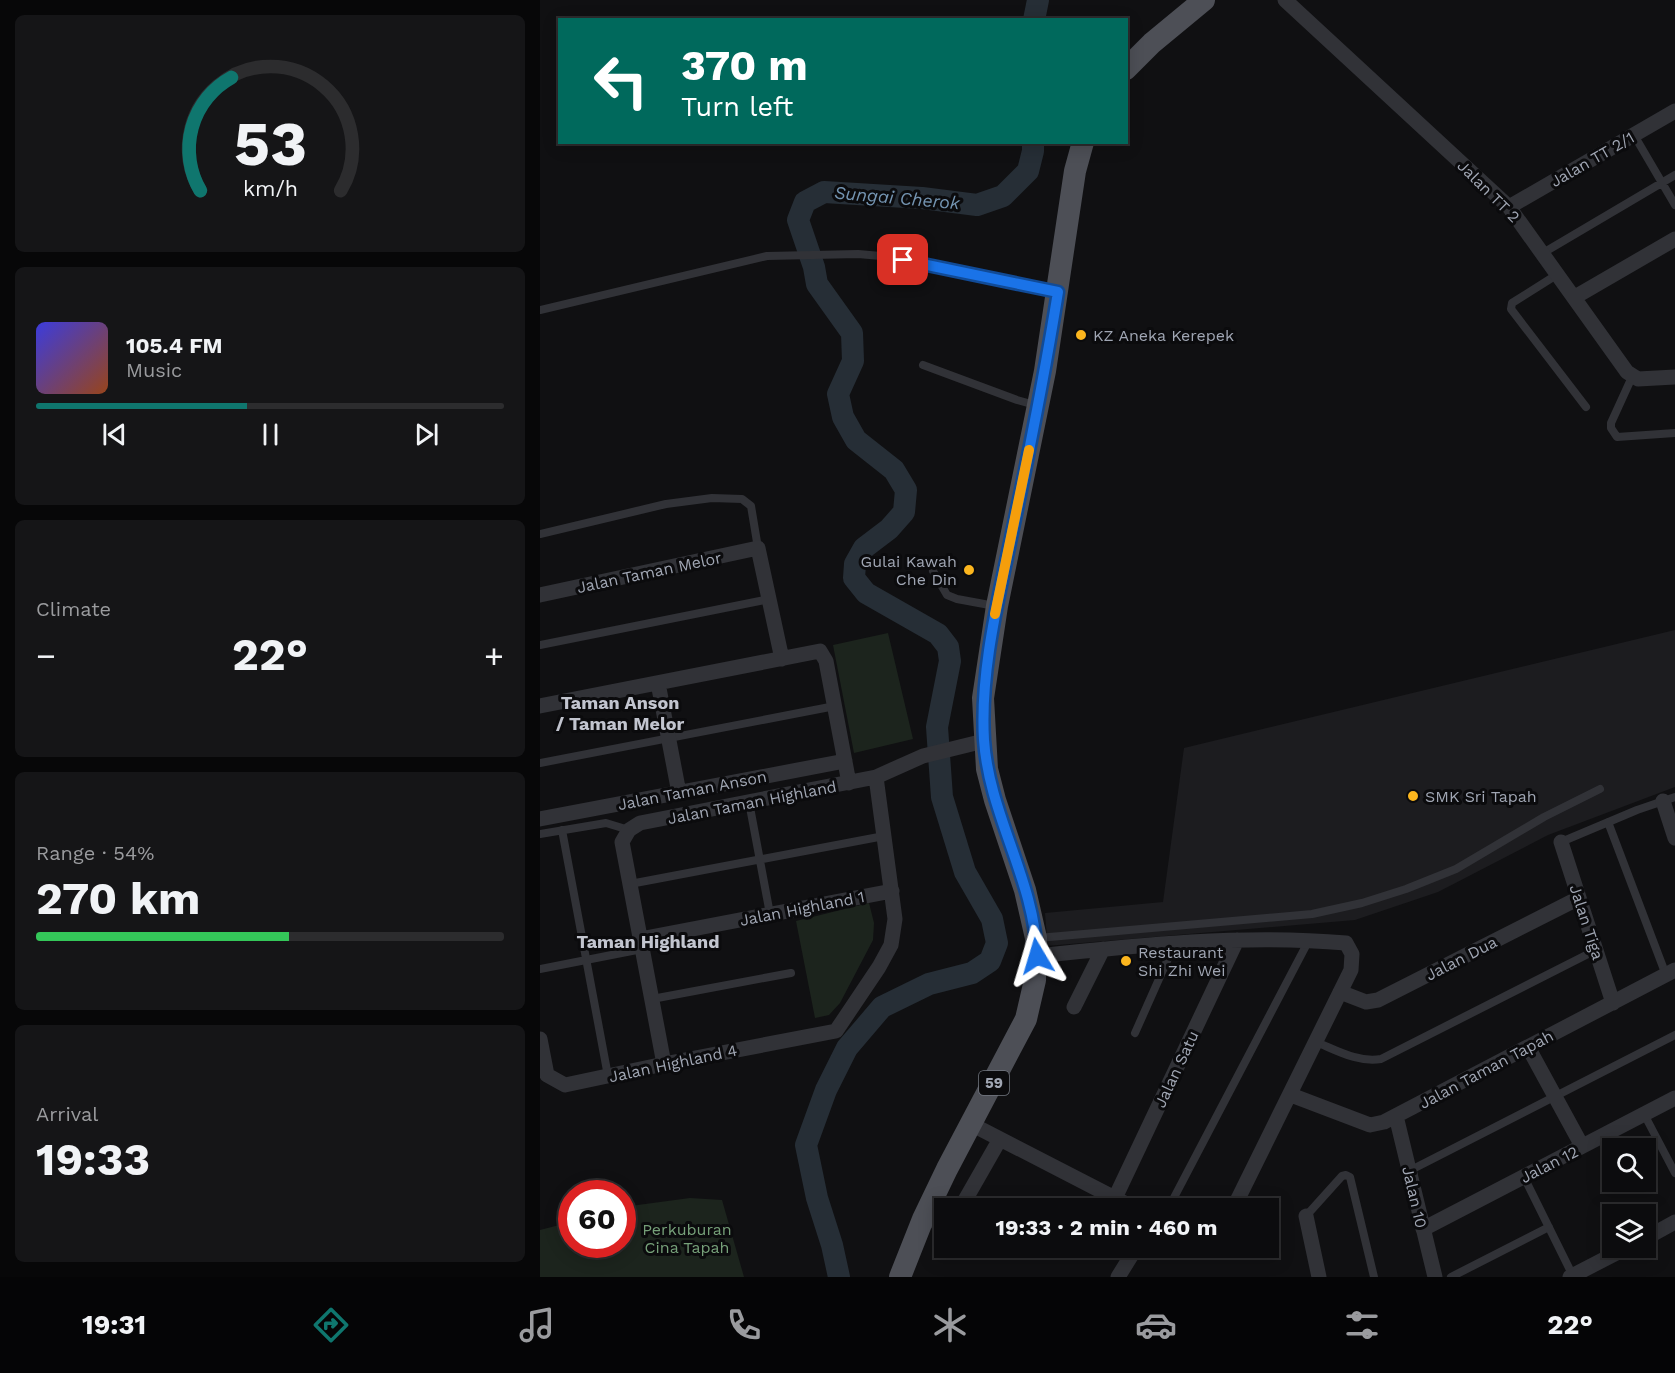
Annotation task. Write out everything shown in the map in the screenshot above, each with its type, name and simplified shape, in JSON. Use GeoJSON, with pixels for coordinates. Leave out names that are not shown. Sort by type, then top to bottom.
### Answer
{"type":"FeatureCollection","features":[{"type":"Feature","properties":{"kind":"main road"},"geometry":{"type":"LineString","coordinates":[[1128,67],[1152,43],[1204,0]]}},
{"type":"Feature","properties":{"kind":"main road","name":"59"},"geometry":{"type":"LineString","coordinates":[[943,1198],[971,1124],[1026,1019],[1035,980],[1037,947],[1025,890],[987,769],[983,698],[997,606],[1038,406],[1058,292],[1075,171],[1082,144]]}},
{"type":"Feature","properties":{"kind":"main road","name":"59"},"geometry":{"type":"LineString","coordinates":[[900,1277],[934,1221]]}},
{"type":"Feature","properties":{"kind":"street","name":"Jalan TT 2"},"geometry":{"type":"LineString","coordinates":[[1285,0],[1509,207],[1632,377]]}},
{"type":"Feature","properties":{"kind":"street","name":"Jalan TT 2/1"},"geometry":{"type":"LineString","coordinates":[[1509,207],[1675,111]]}},
{"type":"Feature","properties":{"kind":"street"},"geometry":{"type":"LineString","coordinates":[[1575,297],[1675,239]]}},
{"type":"Feature","properties":{"kind":"street"},"geometry":{"type":"LineString","coordinates":[[1632,377],[1638,379],[1675,377]]}},
{"type":"Feature","properties":{"kind":"street"},"geometry":{"type":"LineString","coordinates":[[759,548],[782,659]]}},
{"type":"Feature","properties":{"kind":"street","name":"Jalan Taman Melor"},"geometry":{"type":"LineString","coordinates":[[540,595],[759,548]]}},
{"type":"Feature","properties":{"kind":"street"},"geometry":{"type":"LineString","coordinates":[[540,706],[820,651],[826,661],[849,783]]}},
{"type":"Feature","properties":{"kind":"street"},"geometry":{"type":"LineString","coordinates":[[658,683],[679,793]]}},
{"type":"Feature","properties":{"kind":"street","name":"Jalan Taman Highland"},"geometry":{"type":"LineString","coordinates":[[629,830],[640,823],[876,777],[923,756],[984,741]]}},
{"type":"Feature","properties":{"kind":"street","name":"Jalan Taman Anson"},"geometry":{"type":"LineString","coordinates":[[540,819],[845,761]]}},
{"type":"Feature","properties":{"kind":"street"},"geometry":{"type":"LineString","coordinates":[[876,777],[892,891]]}},
{"type":"Feature","properties":{"kind":"street"},"geometry":{"type":"LineString","coordinates":[[1669,799],[1675,838]]}},
{"type":"Feature","properties":{"kind":"street"},"geometry":{"type":"LineString","coordinates":[[629,830],[622,842],[664,1064]]}},
{"type":"Feature","properties":{"kind":"street","name":"Jalan Tiga"},"geometry":{"type":"LineString","coordinates":[[1562,842],[1613,1003]]}},
{"type":"Feature","properties":{"kind":"street","name":"Jalan Highland 1"},"geometry":{"type":"LineString","coordinates":[[641,944],[770,914],[892,891]]}},
{"type":"Feature","properties":{"kind":"street","name":"Jalan Highland 4"},"geometry":{"type":"LineString","coordinates":[[540,1040],[547,1075],[566,1085],[836,1031],[891,945],[895,919],[892,891]]}},
{"type":"Feature","properties":{"kind":"street","name":"Jalan Dua"},"geometry":{"type":"LineString","coordinates":[[1340,992],[1366,1002],[1378,1000],[1580,898]]}},
{"type":"Feature","properties":{"kind":"street"},"geometry":{"type":"LineString","coordinates":[[1037,947],[1103,949],[1238,940],[1309,940],[1346,943],[1352,954],[1351,970],[1239,1198]]}},
{"type":"Feature","properties":{"kind":"street","name":"Jalan Satu"},"geometry":{"type":"LineString","coordinates":[[1115,1198],[1238,940]]}},
{"type":"Feature","properties":{"kind":"street"},"geometry":{"type":"LineString","coordinates":[[1074,1007],[1103,949]]}},
{"type":"Feature","properties":{"kind":"street","name":"Jalan Taman Tapah"},"geometry":{"type":"LineString","coordinates":[[1291,1095],[1370,1125],[1384,1122],[1670,972]]}},
{"type":"Feature","properties":{"kind":"street"},"geometry":{"type":"LineString","coordinates":[[1528,1047],[1582,1146]]}},
{"type":"Feature","properties":{"kind":"street","name":"Jalan 12"},"geometry":{"type":"LineString","coordinates":[[1423,1229],[1675,1098]]}},
{"type":"Feature","properties":{"kind":"street","name":"Jalan 10"},"geometry":{"type":"LineString","coordinates":[[1396,1116],[1435,1277]]}},
{"type":"Feature","properties":{"kind":"street"},"geometry":{"type":"LineString","coordinates":[[971,1124],[1115,1198]]}},
{"type":"Feature","properties":{"kind":"street"},"geometry":{"type":"LineString","coordinates":[[966,1198],[1000,1138]]}},
{"type":"Feature","properties":{"kind":"street"},"geometry":{"type":"LineString","coordinates":[[1306,1216],[1319,1277]]}},
{"type":"Feature","properties":{"kind":"street"},"geometry":{"type":"LineString","coordinates":[[1656,1232],[1675,1222]]}},
{"type":"Feature","properties":{"kind":"street"},"geometry":{"type":"LineString","coordinates":[[1118,1277],[1130,1258]]}},
{"type":"Feature","properties":{"kind":"street"},"geometry":{"type":"LineString","coordinates":[[1572,1276],[1607,1258]]}},
{"type":"Feature","properties":{"kind":"lane"},"geometry":{"type":"LineString","coordinates":[[1634,135],[1675,205]]}},
{"type":"Feature","properties":{"kind":"lane"},"geometry":{"type":"LineString","coordinates":[[1543,254],[1675,176]]}},
{"type":"Feature","properties":{"kind":"lane"},"geometry":{"type":"LineString","coordinates":[[540,310],[766,256],[881,256],[1058,292]]}},
{"type":"Feature","properties":{"kind":"lane"},"geometry":{"type":"LineString","coordinates":[[1558,274],[1512,303],[1511,309],[1586,407]]}},
{"type":"Feature","properties":{"kind":"lane"},"geometry":{"type":"LineString","coordinates":[[923,364],[1038,406]]}},
{"type":"Feature","properties":{"kind":"lane"},"geometry":{"type":"LineString","coordinates":[[1632,377],[1611,423],[1613,433],[1617,437],[1675,433]]}},
{"type":"Feature","properties":{"kind":"lane"},"geometry":{"type":"LineString","coordinates":[[540,534],[666,504],[712,498],[741,499],[751,506],[759,548]]}},
{"type":"Feature","properties":{"kind":"lane"},"geometry":{"type":"LineString","coordinates":[[933,571],[947,595],[997,606]]}},
{"type":"Feature","properties":{"kind":"lane"},"geometry":{"type":"LineString","coordinates":[[540,645],[770,599]]}},
{"type":"Feature","properties":{"kind":"lane"},"geometry":{"type":"LineString","coordinates":[[540,763],[835,706]]}},
{"type":"Feature","properties":{"kind":"lane"},"geometry":{"type":"LineString","coordinates":[[1037,947],[1312,914],[1362,903],[1406,889],[1456,869],[1544,817],[1600,789]]}},
{"type":"Feature","properties":{"kind":"lane"},"geometry":{"type":"LineString","coordinates":[[1562,842],[1669,799]]}},
{"type":"Feature","properties":{"kind":"lane"},"geometry":{"type":"LineString","coordinates":[[749,802],[770,914]]}},
{"type":"Feature","properties":{"kind":"lane"},"geometry":{"type":"LineString","coordinates":[[1608,822],[1670,972]]}},
{"type":"Feature","properties":{"kind":"lane"},"geometry":{"type":"LineString","coordinates":[[540,834],[606,823],[629,830]]}},
{"type":"Feature","properties":{"kind":"lane"},"geometry":{"type":"LineString","coordinates":[[562,830],[608,1076]]}},
{"type":"Feature","properties":{"kind":"lane"},"geometry":{"type":"LineString","coordinates":[[630,884],[884,836]]}},
{"type":"Feature","properties":{"kind":"lane"},"geometry":{"type":"LineString","coordinates":[[1174,1198],[1309,940]]}},
{"type":"Feature","properties":{"kind":"lane"},"geometry":{"type":"LineString","coordinates":[[1135,1033],[1175,943]]}},
{"type":"Feature","properties":{"kind":"lane"},"geometry":{"type":"LineString","coordinates":[[540,969],[586,960],[641,944]]}},
{"type":"Feature","properties":{"kind":"lane"},"geometry":{"type":"LineString","coordinates":[[1316,1042],[1358,1059],[1370,1061],[1381,1059],[1596,950]]}},
{"type":"Feature","properties":{"kind":"lane"},"geometry":{"type":"LineString","coordinates":[[652,999],[790,973]]}},
{"type":"Feature","properties":{"kind":"lane"},"geometry":{"type":"LineString","coordinates":[[1409,1170],[1675,1035]]}},
{"type":"Feature","properties":{"kind":"lane"},"geometry":{"type":"LineString","coordinates":[[1644,1114],[1675,1173]]}},
{"type":"Feature","properties":{"kind":"lane"},"geometry":{"type":"LineString","coordinates":[[1306,1216],[1342,1176],[1350,1177],[1374,1277]]}},
{"type":"Feature","properties":{"kind":"lane"},"geometry":{"type":"LineString","coordinates":[[1524,1177],[1572,1276]]}},
{"type":"Feature","properties":{"kind":"lane"},"geometry":{"type":"LineString","coordinates":[[1451,1277],[1549,1227]]}},
{"type":"Feature","properties":{"kind":"shaded area","name":"SMK Sri Tapah"},"geometry":{"type":"Polygon","coordinates":[[[1675,630],[1675,787],[1548,835],[1438,892],[1355,920],[1046,946],[1045,913],[1163,902],[1184,748],[1675,630]]]}},
{"type":"Feature","properties":{"kind":"green space"},"geometry":{"type":"Polygon","coordinates":[[[888,633],[913,739],[854,753],[833,645],[888,633]]]}},
{"type":"Feature","properties":{"kind":"green space"},"geometry":{"type":"Polygon","coordinates":[[[869,903],[874,923],[873,940],[840,1003],[829,1015],[815,1018],[796,921],[869,903]]]}},
{"type":"Feature","properties":{"kind":"green space","name":"Perkuburan Cina Tapah"},"geometry":{"type":"Polygon","coordinates":[[[690,1198],[722,1200],[744,1277],[540,1277],[540,1230],[558,1225],[558,1258],[636,1258],[636,1205],[690,1198]]]}},
{"type":"Feature","properties":{"kind":"waterway","name":"Sungai Cherok"},"geometry":{"type":"LineString","coordinates":[[1034,18],[1038,0]]}},
{"type":"Feature","properties":{"kind":"waterway","name":"Sungai Cherok"},"geometry":{"type":"LineString","coordinates":[[839,1277],[832,1245],[817,1198],[806,1145],[826,1090],[847,1048],[882,1007],[929,984],[972,973],[990,961],[997,943],[992,919],[965,872],[942,797],[937,727],[950,661],[948,647],[938,634],[866,593],[854,578],[855,564],[864,548],[889,529],[904,512],[906,490],[894,470],[856,440],[843,417],[838,394],[853,361],[852,333],[817,284],[814,267],[798,220],[805,202],[824,192],[922,198],[977,205],[1003,196],[1028,171],[1033,144]]}},
{"type":"Feature","properties":{"kind":"slow traffic"},"geometry":{"type":"LineString","coordinates":[[995,614],[1029,450]]}},
{"type":"Feature","properties":{"kind":"place","name":"KZ Aneka Kerepek"},"geometry":{"type":"Point","coordinates":[1081,335]}},
{"type":"Feature","properties":{"kind":"place","name":"Gulai Kawah Che Din"},"geometry":{"type":"Point","coordinates":[969,570]}},
{"type":"Feature","properties":{"kind":"place","name":"SMK Sri Tapah"},"geometry":{"type":"Point","coordinates":[1413,796]}},
{"type":"Feature","properties":{"kind":"place","name":"Restaurant Shi Zhi Wei"},"geometry":{"type":"Point","coordinates":[1126,961]}},
{"type":"Feature","properties":{"kind":"district","name":"Taman Anson / Taman Melor"},"geometry":{"type":"Point","coordinates":[620,713]}},
{"type":"Feature","properties":{"kind":"district","name":"Taman Highland"},"geometry":{"type":"Point","coordinates":[648,942]}},
{"type":"Feature","properties":{"kind":"route"},"geometry":{"type":"LineString","coordinates":[[903,260],[1058,292],[1045,371],[997,606],[983,698],[987,769],[1025,890],[1036,938],[1037,956]]}}]}
